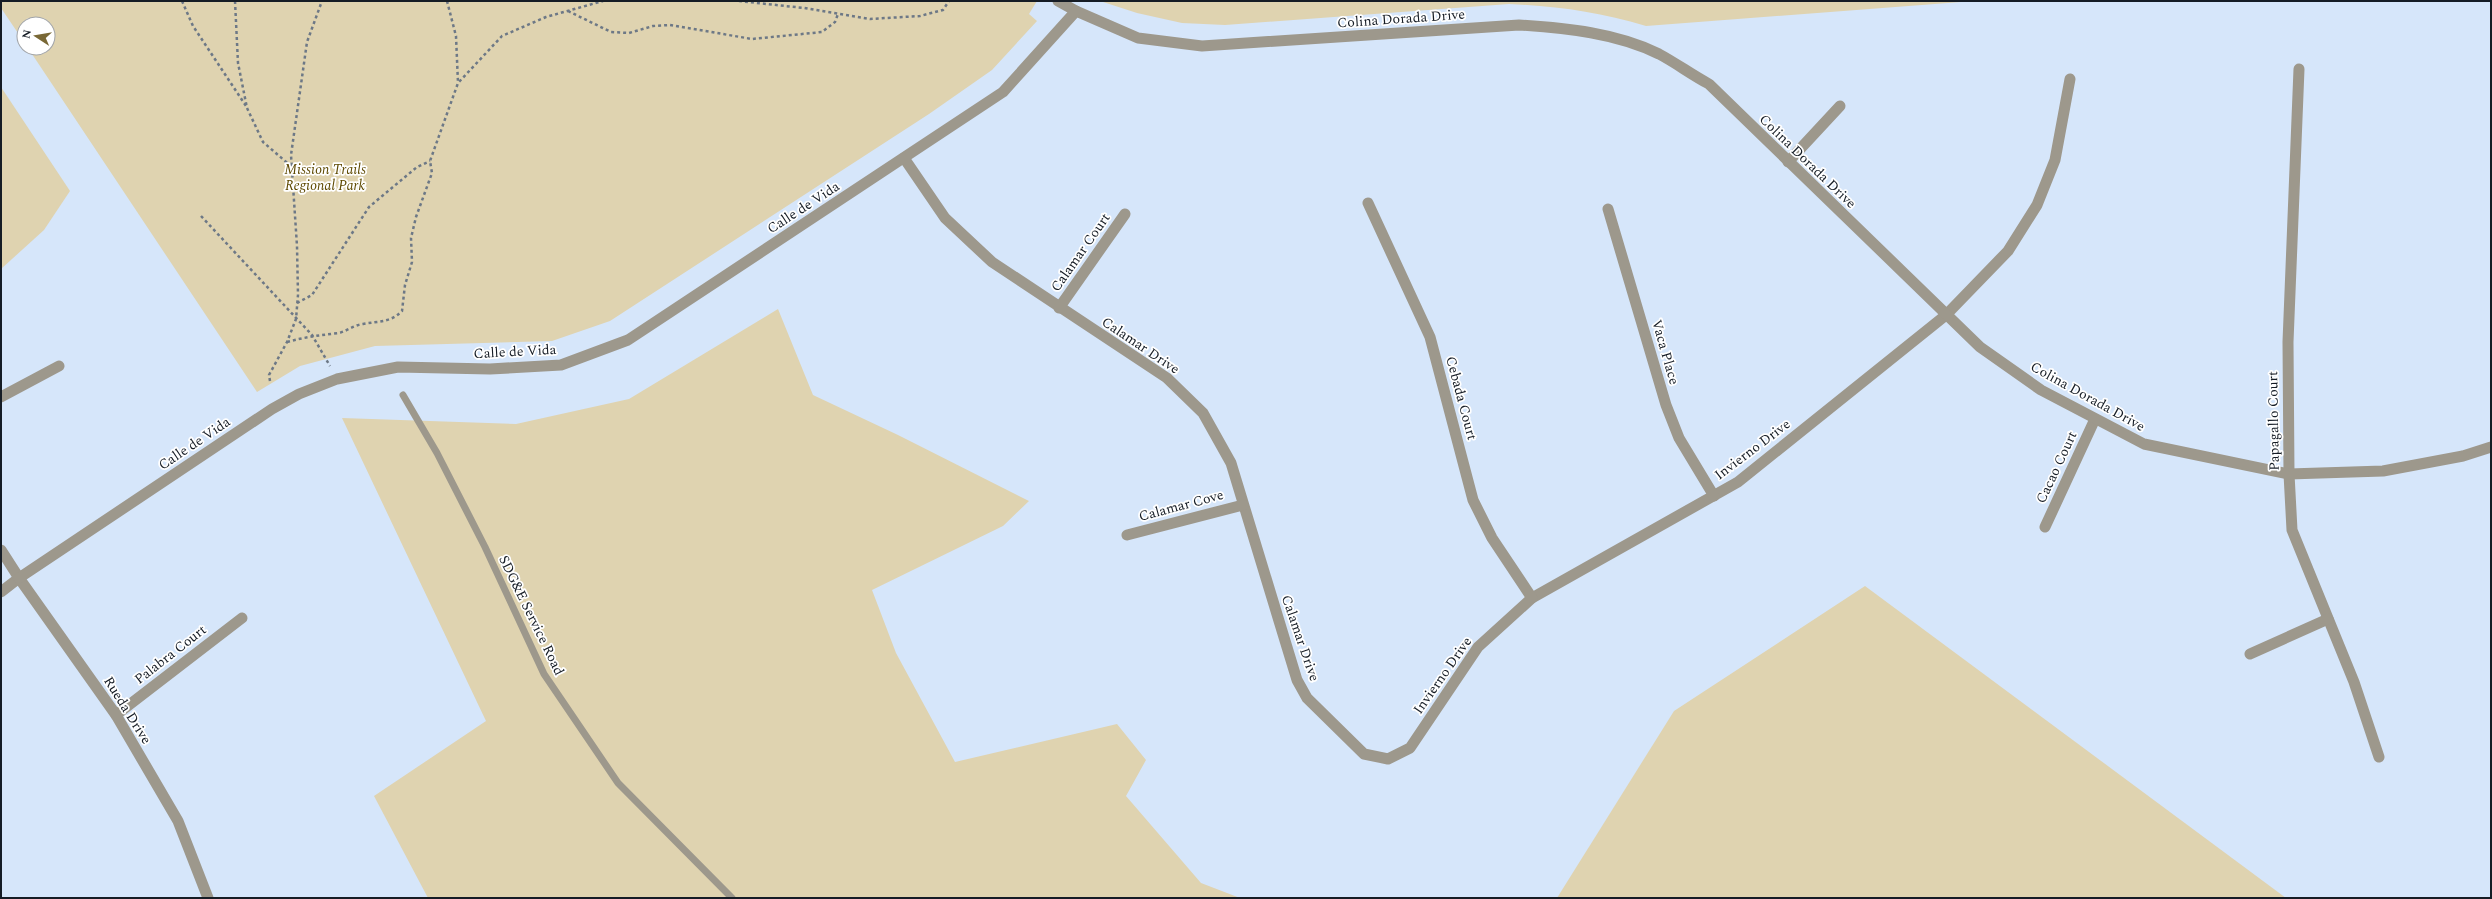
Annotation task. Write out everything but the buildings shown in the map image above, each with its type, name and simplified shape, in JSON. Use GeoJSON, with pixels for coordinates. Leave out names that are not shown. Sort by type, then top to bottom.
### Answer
{"type":"FeatureCollection","features":[{"type":"Feature","properties":{"kind":"street","name":"Colina Dorada Drive"},"geometry":{"type":"LineString","coordinates":[[1058,1],[1076,11],[1138,38],[1202,46],[1519,24],[1564,28],[1629,42],[1659,54],[1709,84],[1980,347],[2041,390],[2144,444],[2289,474],[2383,471],[2463,456],[2491,447]]}},
{"type":"Feature","properties":{"kind":"street","name":"Calle de Vida"},"geometry":{"type":"LineString","coordinates":[[1,592],[19,578],[272,409],[299,394],[337,379],[398,367],[490,369],[561,365],[628,340],[1003,92],[1076,11]]}},
{"type":"Feature","properties":{"kind":"street","name":"Papagallo Court"},"geometry":{"type":"LineString","coordinates":[[2299,70],[2288,342],[2289,474],[2292,530],[2354,682],[2379,757]]}},
{"type":"Feature","properties":{"kind":"street","name":"Invierno Drive"},"geometry":{"type":"LineString","coordinates":[[1364,754],[1388,759],[1410,748],[1478,647],[1532,598],[1738,482],[1946,314],[2008,251],[2037,206],[2055,160],[2070,79]]}},
{"type":"Feature","properties":{"kind":"street"},"geometry":{"type":"LineString","coordinates":[[1788,162],[1840,106]]}},
{"type":"Feature","properties":{"kind":"street","name":"Calamar Drive"},"geometry":{"type":"LineString","coordinates":[[904,158],[945,218],[992,262],[1059,308],[1167,378],[1203,413],[1231,463],[1297,680],[1307,698],[1364,754]]}},
{"type":"Feature","properties":{"kind":"street","name":"Cebada Court"},"geometry":{"type":"LineString","coordinates":[[1368,203],[1430,337],[1473,500],[1492,538],[1532,598]]}},
{"type":"Feature","properties":{"kind":"street","name":"Vaca Place"},"geometry":{"type":"LineString","coordinates":[[1608,209],[1666,405],[1679,438],[1714,496]]}},
{"type":"Feature","properties":{"kind":"street","name":"Calamar Court"},"geometry":{"type":"LineString","coordinates":[[1059,308],[1125,214]]}},
{"type":"Feature","properties":{"kind":"street"},"geometry":{"type":"LineString","coordinates":[[1,397],[59,366]]}},
{"type":"Feature","properties":{"kind":"street","name":"Cacao Court"},"geometry":{"type":"LineString","coordinates":[[2045,527],[2095,419]]}},
{"type":"Feature","properties":{"kind":"street","name":"Calamar Cove"},"geometry":{"type":"LineString","coordinates":[[1127,535],[1243,505]]}},
{"type":"Feature","properties":{"kind":"street","name":"Rueda Drive"},"geometry":{"type":"LineString","coordinates":[[1,550],[19,578],[116,714],[178,822],[208,898]]}},
{"type":"Feature","properties":{"kind":"street","name":"Palabra Court"},"geometry":{"type":"LineString","coordinates":[[116,714],[242,618]]}},
{"type":"Feature","properties":{"kind":"street"},"geometry":{"type":"LineString","coordinates":[[2250,654],[2328,619]]}},
{"type":"Feature","properties":{"kind":"lane","name":"SDG&E Service Road"},"geometry":{"type":"LineString","coordinates":[[403,395],[437,453],[485,547],[544,674],[618,783],[732,898]]}},
{"type":"Feature","properties":{"kind":"path"},"geometry":{"type":"LineString","coordinates":[[182,1],[193,26],[247,108],[263,142],[292,167]]}},
{"type":"Feature","properties":{"kind":"path"},"geometry":{"type":"LineString","coordinates":[[235,1],[238,63],[247,108]]}},
{"type":"Feature","properties":{"kind":"path"},"geometry":{"type":"LineString","coordinates":[[270,382],[269,376],[287,342],[296,319],[297,303],[291,155],[307,42],[322,1]]}},
{"type":"Feature","properties":{"kind":"path"},"geometry":{"type":"LineString","coordinates":[[287,342],[312,335],[342,332],[364,324],[379,324],[396,317],[402,311],[405,285],[412,262],[411,238],[416,217],[432,173],[430,160],[458,83],[456,36],[447,1]]}},
{"type":"Feature","properties":{"kind":"path"},"geometry":{"type":"LineString","coordinates":[[458,83],[502,36],[546,17],[603,1]]}},
{"type":"Feature","properties":{"kind":"path"},"geometry":{"type":"LineString","coordinates":[[739,1],[838,14],[870,20],[920,16],[943,10],[949,1]]}},
{"type":"Feature","properties":{"kind":"path"},"geometry":{"type":"LineString","coordinates":[[568,11],[611,32],[629,33],[653,26],[670,25],[752,39],[822,32],[835,22],[838,14]]}},
{"type":"Feature","properties":{"kind":"path"},"geometry":{"type":"LineString","coordinates":[[297,303],[312,294],[369,207],[417,167],[430,160]]}},
{"type":"Feature","properties":{"kind":"path"},"geometry":{"type":"LineString","coordinates":[[201,216],[312,335],[337,379]]}},
{"type":"Feature","properties":{"kind":"green space","name":"Mission Trails Regional Park"},"geometry":{"type":"Polygon","coordinates":[[[1,1],[1037,1],[1029,14],[1037,21],[992,70],[929,114],[610,321],[552,341],[375,346],[300,366],[257,392],[33,56],[56,56],[56,16],[16,16],[16,30],[1,8],[1,1]]]}},
{"type":"Feature","properties":{"kind":"green space"},"geometry":{"type":"Polygon","coordinates":[[[1100,1],[1974,1],[1646,26],[1578,10],[1509,4],[1225,25],[1182,23],[1137,13],[1100,1]]]}},
{"type":"Feature","properties":{"kind":"green space"},"geometry":{"type":"Polygon","coordinates":[[[1,87],[70,191],[44,230],[1,269],[1,87]]]}},
{"type":"Feature","properties":{"kind":"green space"},"geometry":{"type":"Polygon","coordinates":[[[778,309],[813,395],[898,435],[1029,501],[1003,526],[872,590],[896,653],[955,762],[1117,724],[1146,760],[1126,796],[1201,883],[1240,898],[428,898],[374,796],[486,721],[342,418],[516,424],[629,399],[778,309]]]}},
{"type":"Feature","properties":{"kind":"green space"},"geometry":{"type":"Polygon","coordinates":[[[1865,586],[2286,898],[1557,898],[1674,711],[1865,586]]]}}]}
